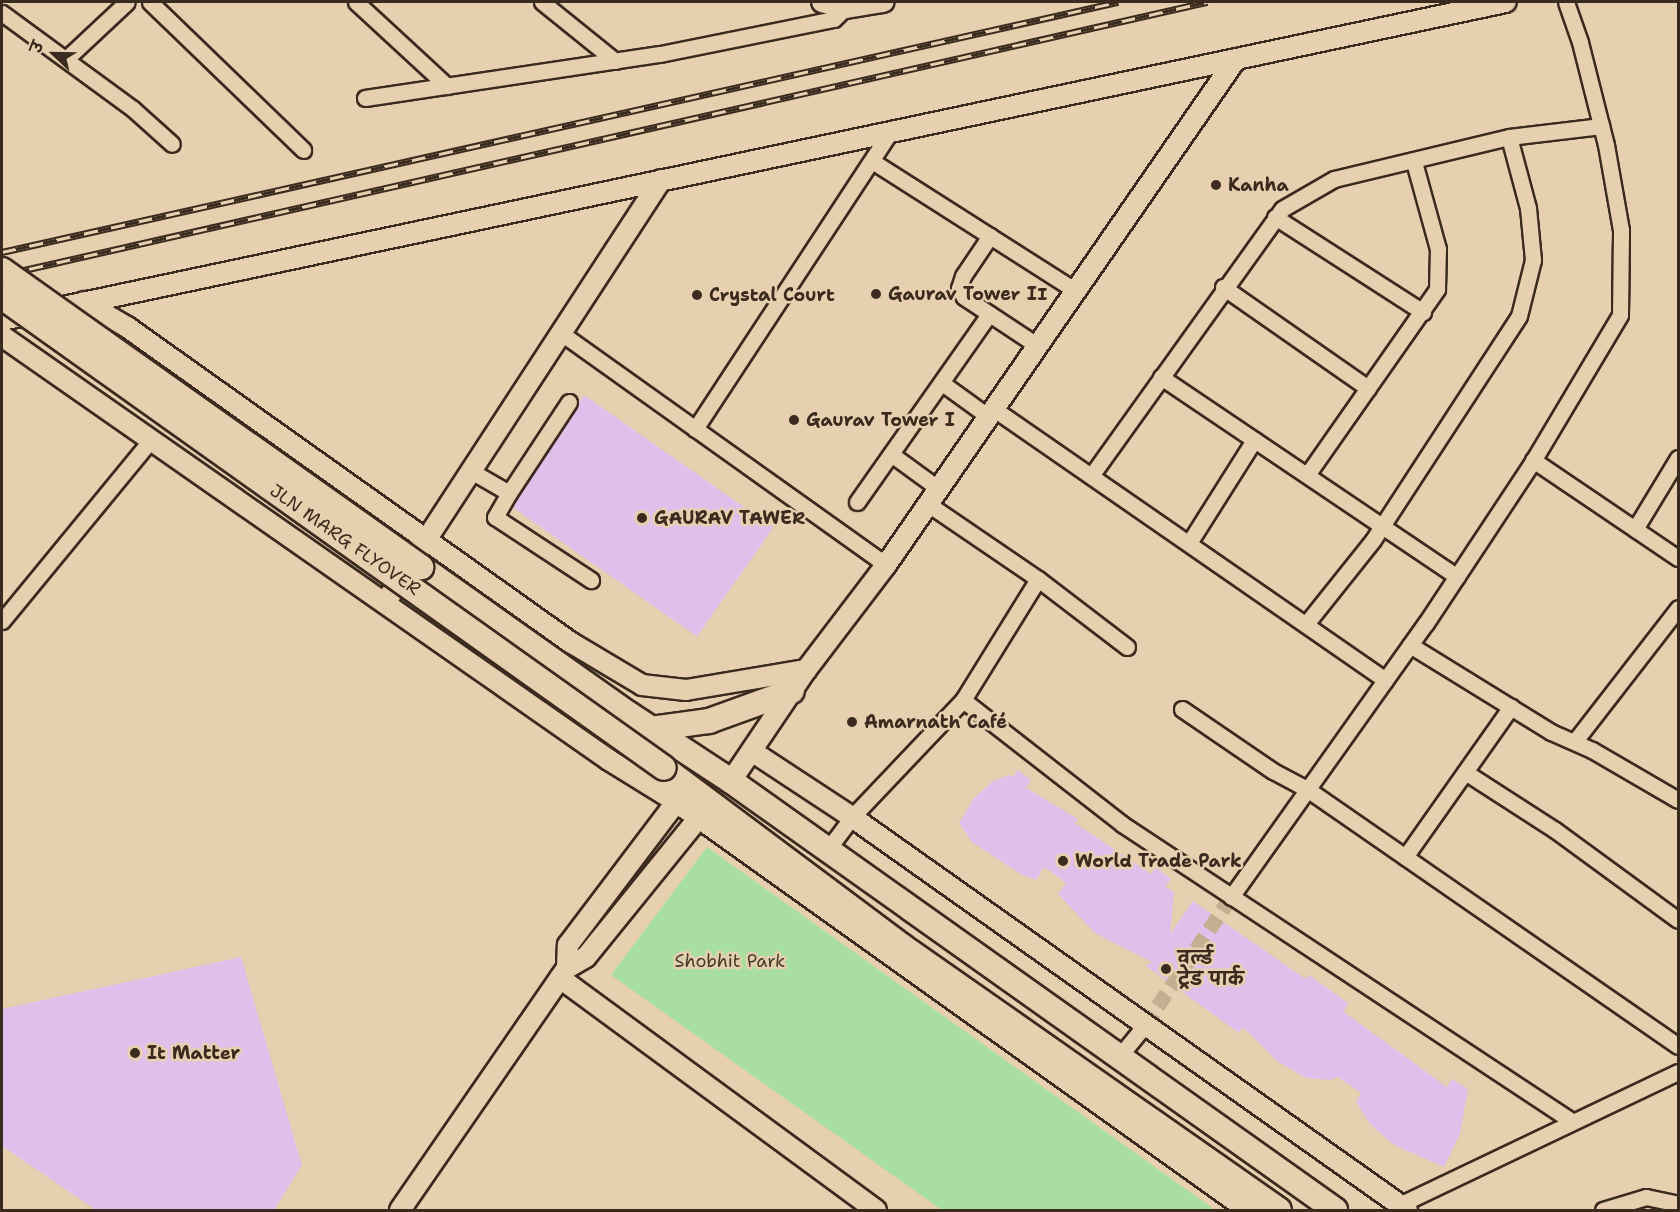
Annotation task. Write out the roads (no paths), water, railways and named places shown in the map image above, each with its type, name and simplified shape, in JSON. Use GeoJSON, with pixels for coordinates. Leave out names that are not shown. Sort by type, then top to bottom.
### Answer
{"type":"FeatureCollection","features":[{"type":"Feature","properties":{"kind":"main road","name":"JLN MARG FLYOVER"},"geometry":{"type":"LineString","coordinates":[[2,270],[629,714],[731,781],[828,849],[1118,1058],[1335,1210]]}},
{"type":"Feature","properties":{"kind":"main road","name":"JLN MARG FLYOVER"},"geometry":{"type":"LineString","coordinates":[[2,297],[664,768],[681,793],[704,811],[902,946],[1279,1210]]}},
{"type":"Feature","properties":{"kind":"main road"},"geometry":{"type":"LineString","coordinates":[[651,729],[709,721],[792,691]]}},
{"type":"Feature","properties":{"kind":"street"},"geometry":{"type":"LineString","coordinates":[[66,59],[127,2]]}},
{"type":"Feature","properties":{"kind":"street"},"geometry":{"type":"LineString","coordinates":[[150,2],[303,150]]}},
{"type":"Feature","properties":{"kind":"street"},"geometry":{"type":"LineString","coordinates":[[356,2],[447,86]]}},
{"type":"Feature","properties":{"kind":"street"},"geometry":{"type":"LineString","coordinates":[[542,2],[615,61]]}},
{"type":"Feature","properties":{"kind":"street"},"geometry":{"type":"LineString","coordinates":[[822,2],[845,8],[884,2]]}},
{"type":"Feature","properties":{"kind":"street"},"geometry":{"type":"LineString","coordinates":[[2,320],[1506,2]]}},
{"type":"Feature","properties":{"kind":"street"},"geometry":{"type":"LineString","coordinates":[[1231,897],[1457,577],[1533,460],[1620,315],[1621,230],[1601,126],[1581,42],[1566,2]]}},
{"type":"Feature","properties":{"kind":"street"},"geometry":{"type":"LineString","coordinates":[[365,98],[615,61],[834,19],[845,8]]}},
{"type":"Feature","properties":{"kind":"street"},"geometry":{"type":"LineString","coordinates":[[2,14],[66,59],[172,144]]}},
{"type":"Feature","properties":{"kind":"street"},"geometry":{"type":"LineString","coordinates":[[731,781],[753,752],[806,670],[886,565],[1236,59]]}},
{"type":"Feature","properties":{"kind":"street"},"geometry":{"type":"LineString","coordinates":[[1091,476],[1223,287],[1275,218],[1292,202],[1334,179],[1414,162],[1509,137],[1601,126]]}},
{"type":"Feature","properties":{"kind":"street"},"geometry":{"type":"LineString","coordinates":[[695,429],[891,131]]}},
{"type":"Feature","properties":{"kind":"street"},"geometry":{"type":"LineString","coordinates":[[1306,624],[1382,526],[1519,316],[1533,260],[1528,208],[1509,137]]}},
{"type":"Feature","properties":{"kind":"street"},"geometry":{"type":"LineString","coordinates":[[872,161],[1076,291]]}},
{"type":"Feature","properties":{"kind":"street"},"geometry":{"type":"LineString","coordinates":[[1307,476],[1437,289],[1438,249],[1414,162]]}},
{"type":"Feature","properties":{"kind":"street"},"geometry":{"type":"LineString","coordinates":[[385,603],[661,180]]}},
{"type":"Feature","properties":{"kind":"street"},"geometry":{"type":"LineString","coordinates":[[1275,218],[1423,312]]}},
{"type":"Feature","properties":{"kind":"street"},"geometry":{"type":"LineString","coordinates":[[990,236],[963,276],[959,288],[964,297],[1038,346]]}},
{"type":"Feature","properties":{"kind":"street"},"geometry":{"type":"LineString","coordinates":[[1223,287],[1368,388]]}},
{"type":"Feature","properties":{"kind":"street"},"geometry":{"type":"LineString","coordinates":[[84,302],[127,327],[427,538],[570,642],[642,685],[686,690],[806,670]]}},
{"type":"Feature","properties":{"kind":"street"},"geometry":{"type":"LineString","coordinates":[[857,502],[989,314]]}},
{"type":"Feature","properties":{"kind":"street"},"geometry":{"type":"LineString","coordinates":[[561,333],[886,565]]}},
{"type":"Feature","properties":{"kind":"street"},"geometry":{"type":"LineString","coordinates":[[2,336],[609,760],[681,793],[568,945],[563,973]]}},
{"type":"Feature","properties":{"kind":"street"},"geometry":{"type":"LineString","coordinates":[[1161,377],[1457,577]]}},
{"type":"Feature","properties":{"kind":"street"},"geometry":{"type":"LineString","coordinates":[[942,383],[1091,476],[1385,680]]}},
{"type":"Feature","properties":{"kind":"street"},"geometry":{"type":"LineString","coordinates":[[569,402],[495,517],[591,580]]}},
{"type":"Feature","properties":{"kind":"street"},"geometry":{"type":"LineString","coordinates":[[1189,543],[1254,440]]}},
{"type":"Feature","properties":{"kind":"street"},"geometry":{"type":"LineString","coordinates":[[2,621],[150,441]]}},
{"type":"Feature","properties":{"kind":"street"},"geometry":{"type":"LineString","coordinates":[[891,454],[934,496],[1127,647]]}},
{"type":"Feature","properties":{"kind":"street"},"geometry":{"type":"LineString","coordinates":[[1635,529],[1678,458]]}},
{"type":"Feature","properties":{"kind":"street"},"geometry":{"type":"LineString","coordinates":[[1533,460],[1678,558]]}},
{"type":"Feature","properties":{"kind":"street"},"geometry":{"type":"LineString","coordinates":[[471,471],[509,493]]}},
{"type":"Feature","properties":{"kind":"street"},"geometry":{"type":"LineString","coordinates":[[828,849],[852,817],[963,700],[1038,579]]}},
{"type":"Feature","properties":{"kind":"street"},"geometry":{"type":"LineString","coordinates":[[1575,741],[1678,608]]}},
{"type":"Feature","properties":{"kind":"street"},"geometry":{"type":"LineString","coordinates":[[1410,645],[1511,707],[1676,794]]}},
{"type":"Feature","properties":{"kind":"street"},"geometry":{"type":"LineString","coordinates":[[963,700],[1122,825],[1570,1120]]}},
{"type":"Feature","properties":{"kind":"street"},"geometry":{"type":"LineString","coordinates":[[1405,857],[1511,707]]}},
{"type":"Feature","properties":{"kind":"street"},"geometry":{"type":"LineString","coordinates":[[1182,709],[1273,771],[1307,789],[1678,1046]]}},
{"type":"Feature","properties":{"kind":"street"},"geometry":{"type":"LineString","coordinates":[[753,752],[852,817],[1403,1208],[1570,1120],[1678,1072]]}},
{"type":"Feature","properties":{"kind":"street"},"geometry":{"type":"LineString","coordinates":[[1465,772],[1555,830],[1678,920]]}},
{"type":"Feature","properties":{"kind":"street"},"geometry":{"type":"LineString","coordinates":[[400,1210],[563,973],[586,957],[704,811],[1248,1210]]}},
{"type":"Feature","properties":{"kind":"street"},"geometry":{"type":"LineString","coordinates":[[563,973],[876,1210]]}},
{"type":"Feature","properties":{"kind":"street"},"geometry":{"type":"LineString","coordinates":[[1118,1058],[1145,1025]]}},
{"type":"Feature","properties":{"kind":"street"},"geometry":{"type":"LineString","coordinates":[[1603,1210],[1646,1197],[1678,1204]]}},
{"type":"Feature","properties":{"kind":"tunnel"},"geometry":{"type":"LineString","coordinates":[[1145,1025],[1231,897]]}},
{"type":"Feature","properties":{"kind":"railway"},"geometry":{"type":"LineString","coordinates":[[2,252],[1118,2]]}},
{"type":"Feature","properties":{"kind":"railway"},"geometry":{"type":"LineString","coordinates":[[2,275],[1207,2]]}},
{"type":"Feature","properties":{"kind":"place","name":"Kanha"},"geometry":{"type":"Point","coordinates":[1216,185]}},
{"type":"Feature","properties":{"kind":"place","name":"Gaurav Tower II"},"geometry":{"type":"Point","coordinates":[876,294]}},
{"type":"Feature","properties":{"kind":"place","name":"Crystal Court"},"geometry":{"type":"Point","coordinates":[697,295]}},
{"type":"Feature","properties":{"kind":"place","name":"Gaurav Tower I"},"geometry":{"type":"Point","coordinates":[794,420]}},
{"type":"Feature","properties":{"kind":"place","name":"GAURAV TAWER"},"geometry":{"type":"Point","coordinates":[642,518]}},
{"type":"Feature","properties":{"kind":"place","name":"Amarnath Café"},"geometry":{"type":"Point","coordinates":[852,722]}},
{"type":"Feature","properties":{"kind":"place","name":"World Trade Park"},"geometry":{"type":"Point","coordinates":[1063,861]}},
{"type":"Feature","properties":{"kind":"place","name":"वर्ल्ड ट्रेड पार्क"},"geometry":{"type":"Point","coordinates":[1166,969]}},
{"type":"Feature","properties":{"kind":"place","name":"It Matter"},"geometry":{"type":"Point","coordinates":[135,1053]}},
{"type":"Feature","properties":{"kind":"park label","name":"Shobhit Park"},"geometry":{"type":"Point","coordinates":[730,961]}}]}
